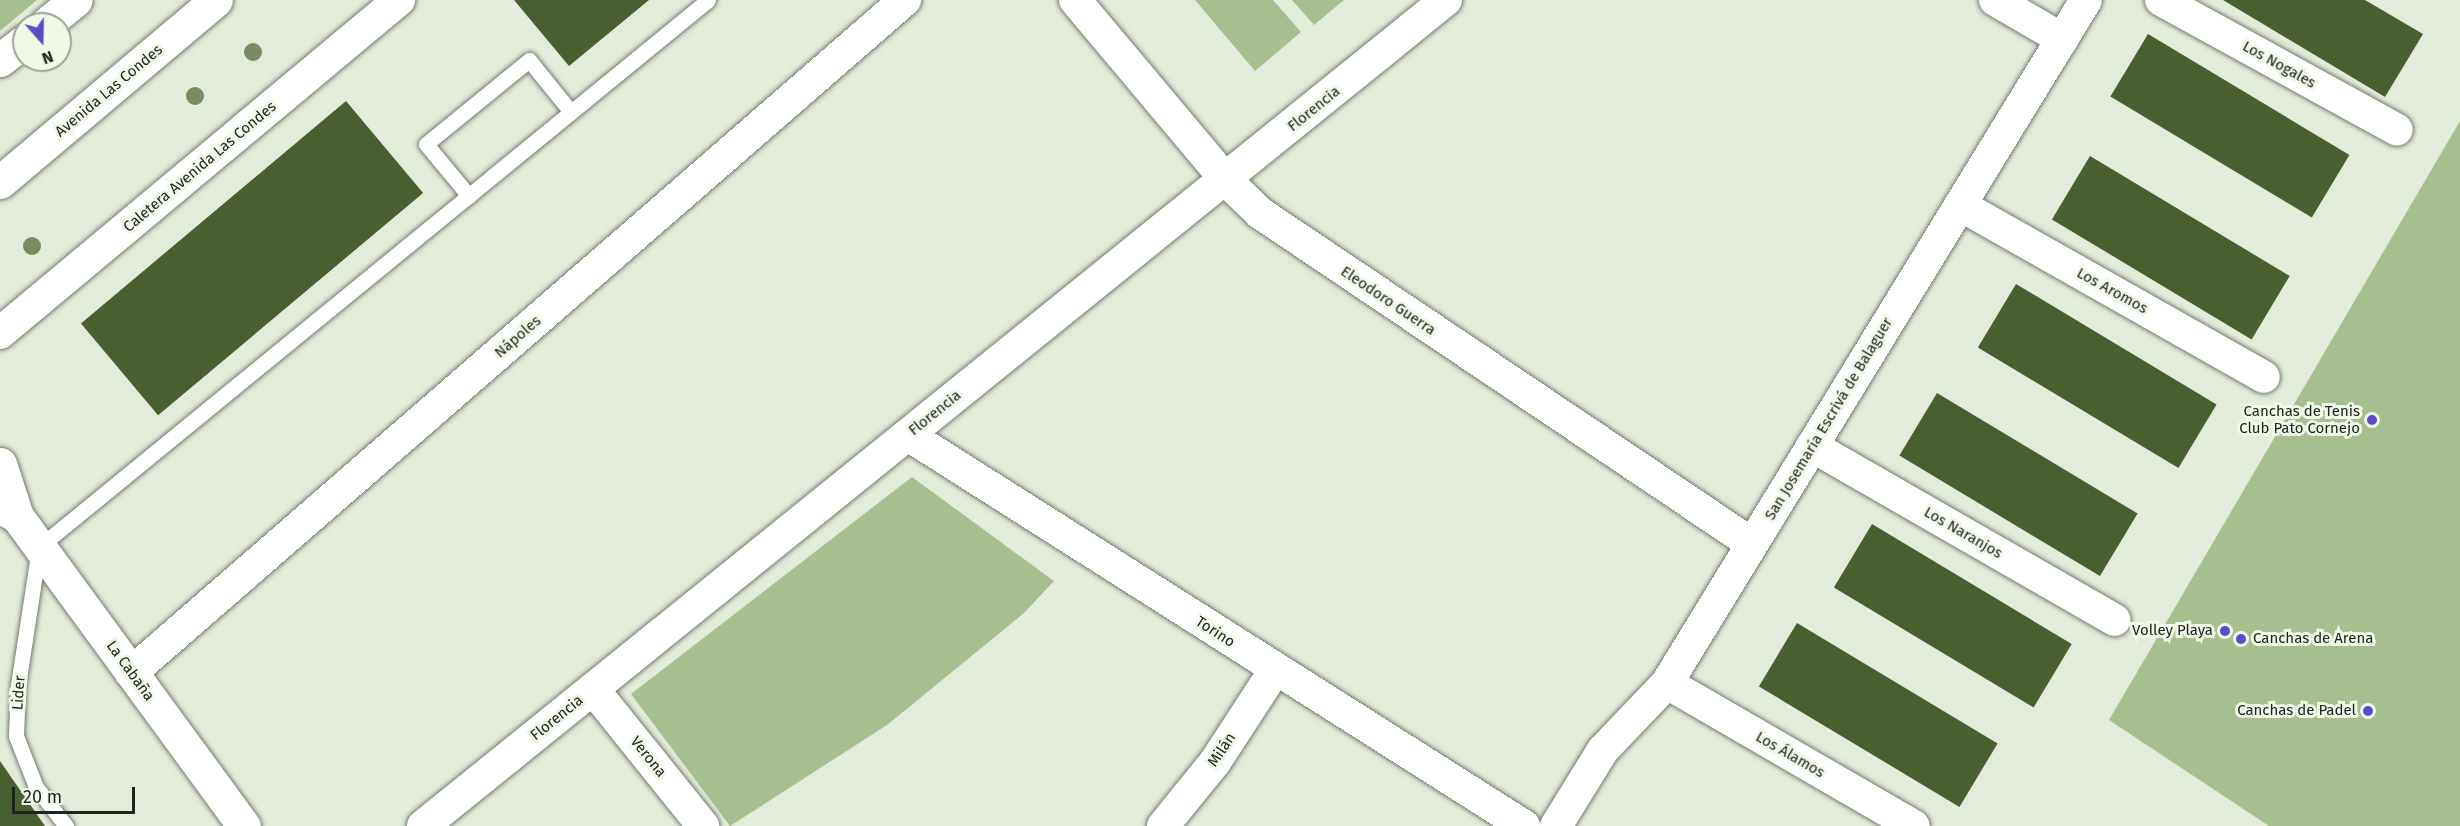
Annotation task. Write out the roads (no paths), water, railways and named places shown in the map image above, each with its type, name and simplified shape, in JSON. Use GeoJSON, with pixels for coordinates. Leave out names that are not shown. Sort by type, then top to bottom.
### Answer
{"type":"FeatureCollection","features":[{"type":"Feature","properties":{"kind":"street"},"geometry":{"type":"LineString","coordinates":[[61,12],[76,0]]}},
{"type":"Feature","properties":{"kind":"street","name":"Avenida Las Condes"},"geometry":{"type":"LineString","coordinates":[[0,182],[216,0]]}},
{"type":"Feature","properties":{"kind":"street","name":"Caletera Avenida Las Condes"},"geometry":{"type":"LineString","coordinates":[[0,333],[399,0]]}},
{"type":"Feature","properties":{"kind":"street","name":"Nápoles"},"geometry":{"type":"LineString","coordinates":[[131,673],[905,0]]}},
{"type":"Feature","properties":{"kind":"street","name":"Eleodoro Guerra"},"geometry":{"type":"LineString","coordinates":[[1075,0],[1227,181],[1282,230],[1752,544]]}},
{"type":"Feature","properties":{"kind":"street","name":"Florencia"},"geometry":{"type":"LineString","coordinates":[[423,826],[1227,181],[1446,0]]}},
{"type":"Feature","properties":{"kind":"street"},"geometry":{"type":"LineString","coordinates":[[1995,0],[2062,39]]}},
{"type":"Feature","properties":{"kind":"street","name":"San Josemaría Escrivá de Balaguer"},"geometry":{"type":"LineString","coordinates":[[1556,826],[1603,750],[1667,683],[2086,0]]}},
{"type":"Feature","properties":{"kind":"street","name":"Los Nogales"},"geometry":{"type":"LineString","coordinates":[[2161,0],[2397,130]]}},
{"type":"Feature","properties":{"kind":"street"},"geometry":{"type":"LineString","coordinates":[[0,60],[12,50]]}},
{"type":"Feature","properties":{"kind":"street","name":"Los Aromos"},"geometry":{"type":"LineString","coordinates":[[1960,205],[2264,377]]}},
{"type":"Feature","properties":{"kind":"street","name":"Torino"},"geometry":{"type":"LineString","coordinates":[[908,435],[1524,826]]}},
{"type":"Feature","properties":{"kind":"street","name":"Los Naranjos"},"geometry":{"type":"LineString","coordinates":[[1812,446],[2115,620]]}},
{"type":"Feature","properties":{"kind":"street","name":"La Cabaña"},"geometry":{"type":"LineString","coordinates":[[0,464],[8,512],[39,547],[244,826]]}},
{"type":"Feature","properties":{"kind":"street","name":"Milán"},"geometry":{"type":"LineString","coordinates":[[1163,826],[1215,762],[1275,670]]}},
{"type":"Feature","properties":{"kind":"street","name":"Los Álamos"},"geometry":{"type":"LineString","coordinates":[[1667,683],[1914,826]]}},
{"type":"Feature","properties":{"kind":"street","name":"Verona"},"geometry":{"type":"LineString","coordinates":[[593,689],[703,826]]}},
{"type":"Feature","properties":{"kind":"lane"},"geometry":{"type":"LineString","coordinates":[[39,547],[708,0]]}},
{"type":"Feature","properties":{"kind":"lane"},"geometry":{"type":"LineString","coordinates":[[469,196],[426,144],[529,60],[571,112]]}},
{"type":"Feature","properties":{"kind":"lane","name":"Lider"},"geometry":{"type":"LineString","coordinates":[[39,547],[18,685],[16,736],[36,787],[66,826]]}},
{"type":"Feature","properties":{"kind":"place","name":"Canchas de Tenis Club Pato Cornejo"},"geometry":{"type":"Point","coordinates":[2372,420]}},
{"type":"Feature","properties":{"kind":"place","name":"Volley Playa"},"geometry":{"type":"Point","coordinates":[2225,631]}},
{"type":"Feature","properties":{"kind":"place","name":"Canchas de Arena"},"geometry":{"type":"Point","coordinates":[2241,639]}},
{"type":"Feature","properties":{"kind":"place","name":"Canchas de Padel"},"geometry":{"type":"Point","coordinates":[2368,711]}}]}
